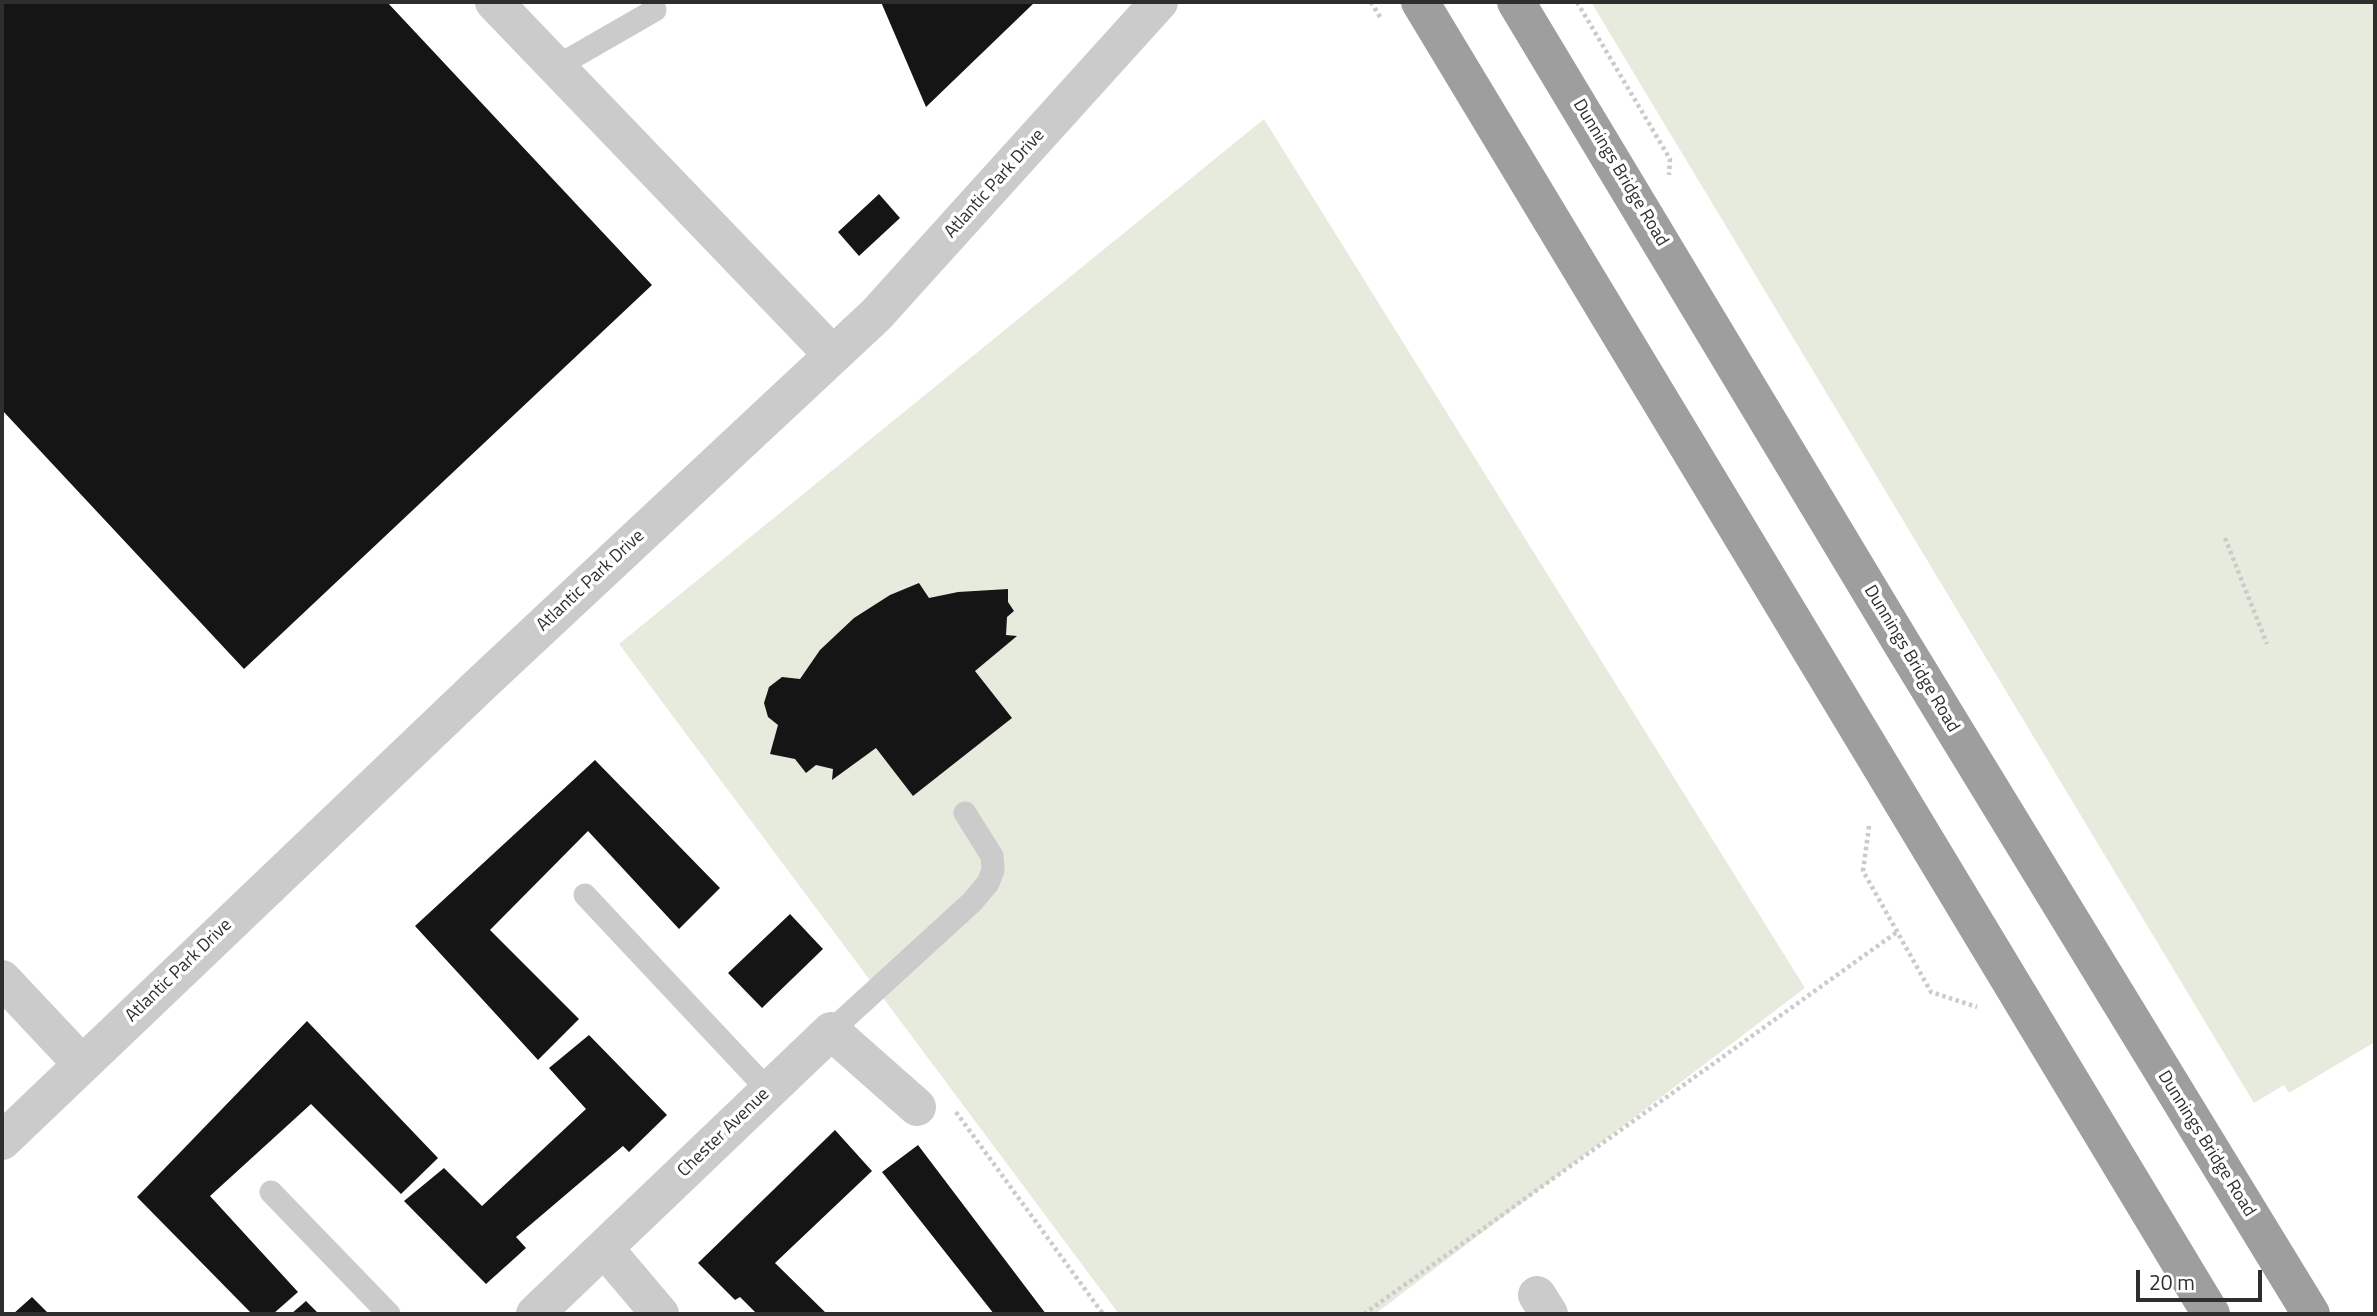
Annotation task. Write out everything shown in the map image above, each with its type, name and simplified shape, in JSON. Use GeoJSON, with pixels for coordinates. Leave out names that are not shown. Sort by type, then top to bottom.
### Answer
{"type":"FeatureCollection","features":[{"type":"Feature","properties":{"kind":"highway"},"geometry":{"type":"LineString","coordinates":[[1420,2],[2211,1314]]}},
{"type":"Feature","properties":{"kind":"highway","name":"Dunnings Bridge Road"},"geometry":{"type":"LineString","coordinates":[[1516,2],[1930,691],[2311,1314]]}},
{"type":"Feature","properties":{"kind":"street"},"geometry":{"type":"LineString","coordinates":[[494,2],[832,355]]}},
{"type":"Feature","properties":{"kind":"street","name":"Atlantic Park Drive"},"geometry":{"type":"LineString","coordinates":[[2,1141],[832,355],[928,260],[1159,2]]}},
{"type":"Feature","properties":{"kind":"street"},"geometry":{"type":"LineString","coordinates":[[2,979],[82,1064]]}},
{"type":"Feature","properties":{"kind":"street"},"geometry":{"type":"LineString","coordinates":[[831,1031],[934,1106]]}},
{"type":"Feature","properties":{"kind":"street","name":"Chester Avenue"},"geometry":{"type":"LineString","coordinates":[[535,1314],[831,1031]]}},
{"type":"Feature","properties":{"kind":"street"},"geometry":{"type":"LineString","coordinates":[[605,1249],[660,1314]]}},
{"type":"Feature","properties":{"kind":"lane"},"geometry":{"type":"LineString","coordinates":[[556,67],[655,10]]}},
{"type":"Feature","properties":{"kind":"lane"},"geometry":{"type":"LineString","coordinates":[[831,1031],[972,902],[988,883],[993,870],[992,856],[965,813]]}},
{"type":"Feature","properties":{"kind":"lane"},"geometry":{"type":"LineString","coordinates":[[585,895],[768,1090]]}},
{"type":"Feature","properties":{"kind":"lane"},"geometry":{"type":"LineString","coordinates":[[271,1192],[390,1314]]}},
{"type":"Feature","properties":{"kind":"path"},"geometry":{"type":"LineString","coordinates":[[2225,538],[2267,644]]}},
{"type":"Feature","properties":{"kind":"path"},"geometry":{"type":"LineString","coordinates":[[1364,1314],[1897,932]]}},
{"type":"Feature","properties":{"kind":"path"},"geometry":{"type":"LineString","coordinates":[[934,1106],[1103,1314]]}},
{"type":"Feature","properties":{"kind":"shaded area"},"geometry":{"type":"Polygon","coordinates":[[[1591,2],[2375,2],[2375,1042],[2289,1093],[2284,1085],[2254,1103],[1591,2]]]}},
{"type":"Feature","properties":{"kind":"shaded area"},"geometry":{"type":"Polygon","coordinates":[[[1264,119],[1805,988],[1375,1314],[1119,1314],[619,644],[1264,119]]]}},
{"type":"Feature","properties":{"kind":"building"},"geometry":{"type":"Polygon","coordinates":[[[2,2],[387,2],[652,285],[244,669],[2,410],[2,2]]]}},
{"type":"Feature","properties":{"kind":"building"},"geometry":{"type":"Polygon","coordinates":[[[881,2],[1035,2],[926,107],[881,2]]]}},
{"type":"Feature","properties":{"kind":"building"},"geometry":{"type":"Polygon","coordinates":[[[879,194],[900,218],[859,256],[838,232],[879,194]]]}},
{"type":"Feature","properties":{"kind":"building"},"geometry":{"type":"Polygon","coordinates":[[[919,583],[929,598],[958,592],[1008,589],[1008,602],[1014,611],[1007,617],[1006,635],[1017,636],[975,671],[1012,718],[913,796],[876,748],[832,780],[833,769],[816,765],[806,773],[795,759],[770,754],[778,725],[768,717],[764,703],[769,687],[782,677],[800,679],[820,650],[854,618],[890,595],[919,583]]]}},
{"type":"Feature","properties":{"kind":"building"},"geometry":{"type":"Polygon","coordinates":[[[595,760],[720,888],[679,929],[588,831],[490,930],[579,1019],[538,1060],[415,926],[595,760]]]}},
{"type":"Feature","properties":{"kind":"building"},"geometry":{"type":"Polygon","coordinates":[[[790,914],[823,949],[762,1008],[728,973],[790,914]]]}},
{"type":"Feature","properties":{"kind":"building"},"geometry":{"type":"Polygon","coordinates":[[[307,1021],[438,1158],[401,1194],[311,1104],[210,1196],[298,1292],[273,1314],[252,1314],[137,1197],[307,1021]]]}},
{"type":"Feature","properties":{"kind":"building"},"geometry":{"type":"Polygon","coordinates":[[[589,1035],[667,1115],[629,1152],[623,1146],[516,1237],[526,1248],[486,1284],[404,1201],[444,1168],[482,1206],[586,1109],[549,1068],[589,1035]]]}},
{"type":"Feature","properties":{"kind":"building"},"geometry":{"type":"Polygon","coordinates":[[[835,1130],[872,1171],[775,1263],[827,1314],[757,1314],[740,1297],[735,1300],[698,1263],[835,1130]]]}},
{"type":"Feature","properties":{"kind":"building"},"geometry":{"type":"Polygon","coordinates":[[[918,1145],[1046,1314],[994,1314],[882,1172],[918,1145]]]}},
{"type":"Feature","properties":{"kind":"building"},"geometry":{"type":"Polygon","coordinates":[[[32,1297],[49,1314],[13,1314],[32,1297]]]}},
{"type":"Feature","properties":{"kind":"building"},"geometry":{"type":"Polygon","coordinates":[[[306,1301],[319,1314],[291,1314],[306,1301]]]}}]}
